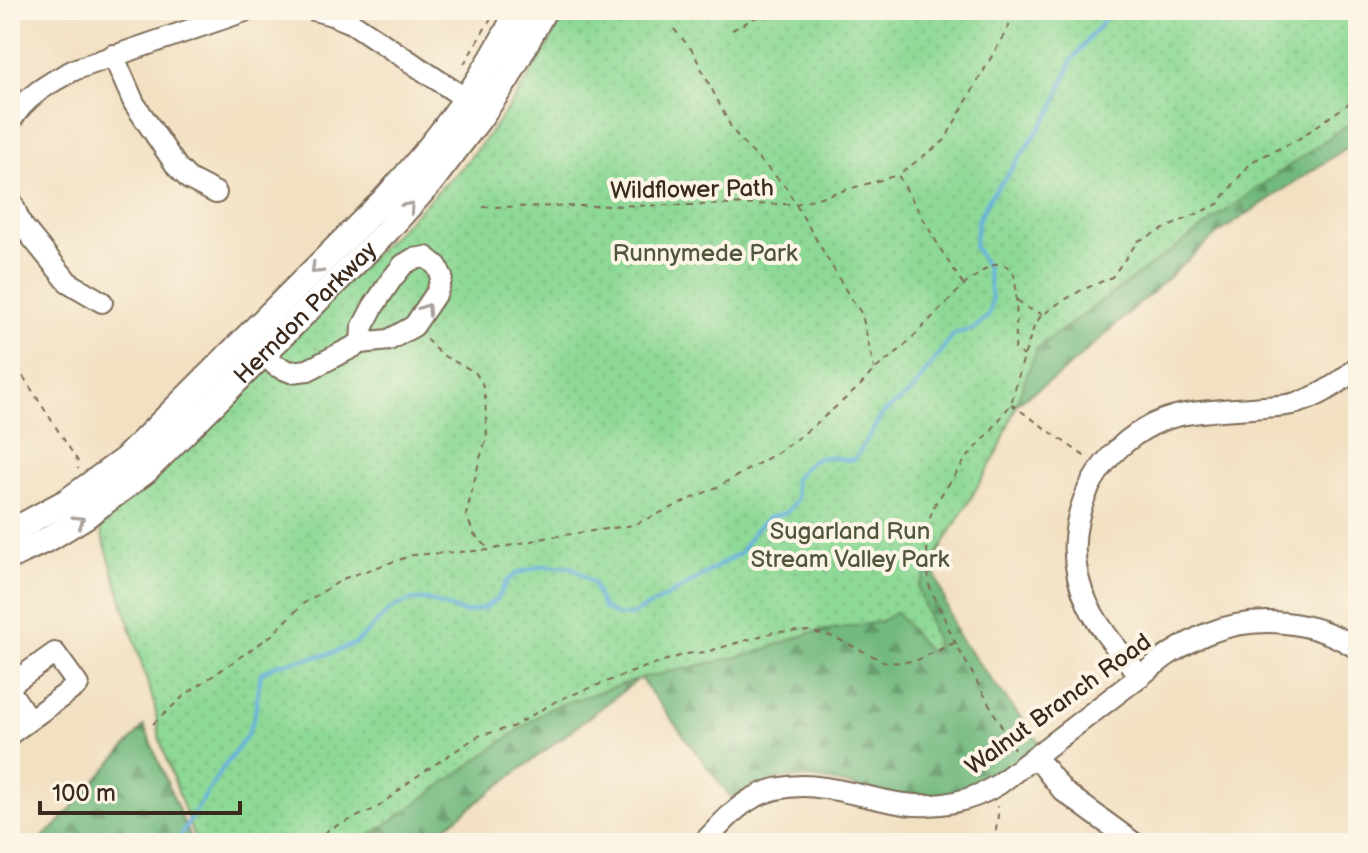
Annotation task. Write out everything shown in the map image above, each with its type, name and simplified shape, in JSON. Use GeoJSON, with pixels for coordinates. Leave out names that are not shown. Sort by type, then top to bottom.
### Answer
{"type":"FeatureCollection","features":[{"type":"Feature","properties":{"kind":"main road","name":"Herndon Parkway"},"geometry":{"type":"LineString","coordinates":[[10,557],[66,529],[134,481],[408,208],[450,158],[518,10]]}},
{"type":"Feature","properties":{"kind":"main road","name":"Herndon Parkway"},"geometry":{"type":"LineString","coordinates":[[10,532],[81,492],[144,441],[383,201],[432,145],[507,79],[544,10]]}},
{"type":"Feature","properties":{"kind":"street"},"geometry":{"type":"LineString","coordinates":[[10,123],[34,95],[76,69],[248,10]]}},
{"type":"Feature","properties":{"kind":"street"},"geometry":{"type":"LineString","coordinates":[[314,10],[352,23],[475,105]]}},
{"type":"Feature","properties":{"kind":"street"},"geometry":{"type":"LineString","coordinates":[[113,55],[134,103],[177,167],[189,179],[216,193]]}},
{"type":"Feature","properties":{"kind":"street"},"geometry":{"type":"LineString","coordinates":[[10,198],[21,224],[68,282],[102,302]]}},
{"type":"Feature","properties":{"kind":"street"},"geometry":{"type":"LineString","coordinates":[[264,354],[276,366],[291,372],[308,370],[361,343],[389,340],[414,326],[437,292],[442,277],[437,266],[426,257],[403,265],[373,307],[362,328],[361,343]]}},
{"type":"Feature","properties":{"kind":"street"},"geometry":{"type":"LineString","coordinates":[[1141,676],[1098,624],[1082,593],[1077,573],[1075,540],[1081,507],[1088,488],[1101,468],[1130,438],[1168,419],[1188,414],[1293,404],[1329,389],[1358,366]]}},
{"type":"Feature","properties":{"kind":"street","name":"Walnut Branch Road"},"geometry":{"type":"LineString","coordinates":[[703,843],[752,798],[787,786],[818,786],[905,804],[952,803],[973,797],[991,789],[1026,755],[1188,643],[1211,632],[1252,623],[1276,622],[1324,632],[1358,649]]}},
{"type":"Feature","properties":{"kind":"street"},"geometry":{"type":"LineString","coordinates":[[10,734],[78,685],[55,653],[10,688],[29,720]]}},
{"type":"Feature","properties":{"kind":"street"},"geometry":{"type":"LineString","coordinates":[[1026,755],[1063,791],[1134,843]]}},
{"type":"Feature","properties":{"kind":"path"},"geometry":{"type":"LineString","coordinates":[[464,64],[496,10]]}},
{"type":"Feature","properties":{"kind":"path"},"geometry":{"type":"LineString","coordinates":[[732,30],[770,10]]}},
{"type":"Feature","properties":{"kind":"path"},"geometry":{"type":"LineString","coordinates":[[964,285],[898,175],[944,141],[1018,10]]}},
{"type":"Feature","properties":{"kind":"path"},"geometry":{"type":"LineString","coordinates":[[674,29],[692,50],[732,129],[785,186],[862,314],[874,370]]}},
{"type":"Feature","properties":{"kind":"path"},"geometry":{"type":"LineString","coordinates":[[1026,755],[955,642],[929,585],[929,520],[935,504],[946,485],[1011,404],[1024,356],[1040,317],[1080,291],[1112,277],[1138,241],[1218,204],[1251,162],[1297,140],[1358,97]]}},
{"type":"Feature","properties":{"kind":"path","name":"Wildflower Path"},"geometry":{"type":"LineString","coordinates":[[483,207],[796,204],[898,175]]}},
{"type":"Feature","properties":{"kind":"path"},"geometry":{"type":"LineString","coordinates":[[153,724],[185,695],[272,635],[304,603],[345,578],[413,555],[489,550],[550,537],[634,525],[719,486],[777,453],[859,387],[964,285],[999,263],[1007,266],[1014,275],[1015,349],[1024,356]]}},
{"type":"Feature","properties":{"kind":"path"},"geometry":{"type":"LineString","coordinates":[[1016,299],[1029,309],[1044,314]]}},
{"type":"Feature","properties":{"kind":"path"},"geometry":{"type":"LineString","coordinates":[[414,326],[440,354],[475,372],[482,383],[487,437],[466,515],[474,534],[489,550]]}},
{"type":"Feature","properties":{"kind":"path"},"geometry":{"type":"LineString","coordinates":[[10,356],[79,463],[74,481],[81,492]]}},
{"type":"Feature","properties":{"kind":"path"},"geometry":{"type":"LineString","coordinates":[[1011,404],[1101,468]]}},
{"type":"Feature","properties":{"kind":"path"},"geometry":{"type":"LineString","coordinates":[[317,843],[329,829],[377,808],[413,779],[478,736],[512,727],[558,700],[651,665],[774,632],[809,631],[834,637],[887,663],[915,661],[955,642]]}},
{"type":"Feature","properties":{"kind":"path"},"geometry":{"type":"LineString","coordinates":[[994,843],[997,799]]}},
{"type":"Feature","properties":{"kind":"green space","name":"Runnymede Park"},"geometry":{"type":"Polygon","coordinates":[[[567,10],[1358,10],[1358,117],[1037,348],[998,452],[918,587],[937,646],[929,652],[896,612],[880,622],[813,632],[751,654],[641,678],[548,709],[356,843],[196,843],[160,740],[155,707],[98,522],[122,504],[462,167],[519,92],[567,10]]]}},
{"type":"Feature","properties":{"kind":"green space","name":"Sugarland Run Stream Valley Park"},"geometry":{"type":"Polygon","coordinates":[[[1358,81],[1358,140],[1217,234],[1062,373],[1017,403],[932,564],[957,635],[1040,743],[1010,766],[975,785],[934,795],[888,794],[822,779],[792,778],[763,783],[732,799],[640,678],[424,843],[308,843],[1243,161],[1358,81]]]}},
{"type":"Feature","properties":{"kind":"green space"},"geometry":{"type":"Polygon","coordinates":[[[144,726],[192,843],[35,843],[54,828],[144,726]]]}},
{"type":"Feature","properties":{"kind":"waterway"},"geometry":{"type":"LineString","coordinates":[[176,843],[218,775],[246,737],[254,718],[261,673],[278,664],[330,654],[356,643],[391,609],[411,600],[428,600],[465,613],[484,608],[497,599],[507,581],[518,573],[542,566],[572,567],[593,583],[603,608],[616,615],[629,616],[741,552],[754,531],[768,518],[787,512],[797,499],[794,479],[812,461],[822,457],[855,459],[883,413],[911,392],[954,334],[973,329],[989,315],[992,300],[987,268],[974,246],[978,220],[990,197],[1053,109],[1072,60],[1112,10]]}}]}
